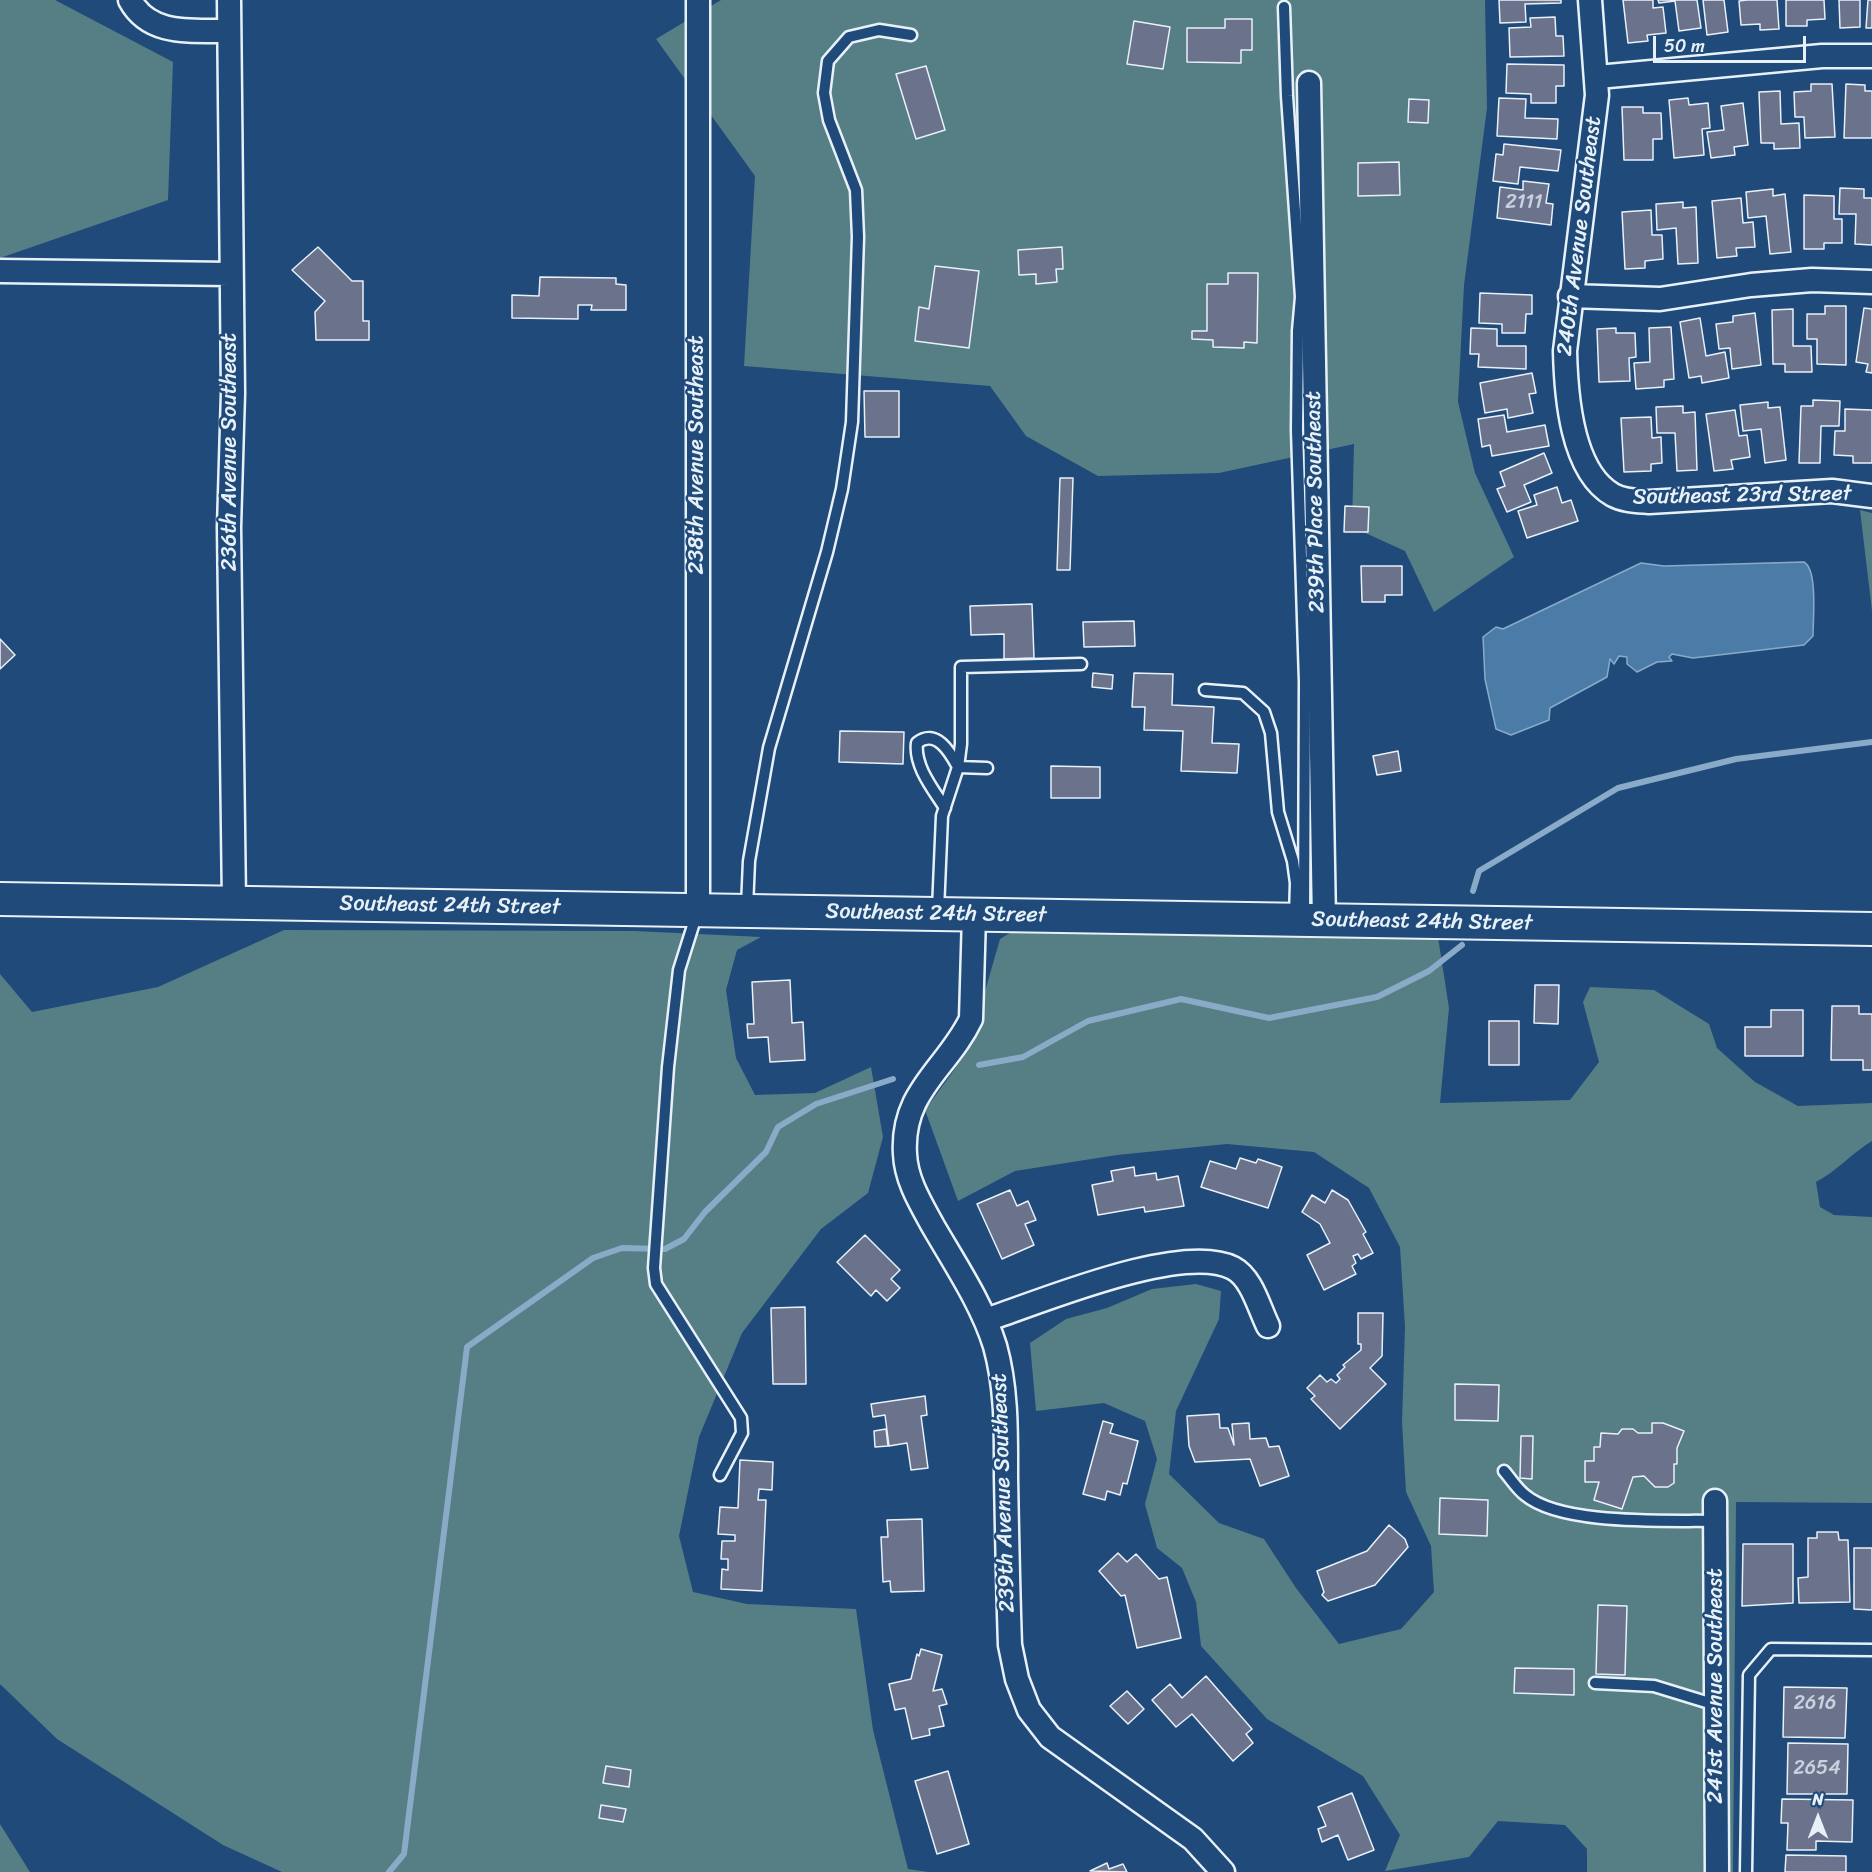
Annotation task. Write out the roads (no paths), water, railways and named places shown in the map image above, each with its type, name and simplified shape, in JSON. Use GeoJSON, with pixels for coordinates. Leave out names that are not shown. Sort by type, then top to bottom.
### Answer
{"type":"FeatureCollection","features":[{"type":"Feature","properties":{"kind":"street"},"geometry":{"type":"LineString","coordinates":[[130,0],[143,17],[156,26],[170,29],[229,31]]}},
{"type":"Feature","properties":{"kind":"street","name":"236th Avenue Southeast"},"geometry":{"type":"LineString","coordinates":[[229,0],[232,393],[229,527],[234,903]]}},
{"type":"Feature","properties":{"kind":"street","name":"238th Avenue Southeast"},"geometry":{"type":"LineString","coordinates":[[698,0],[698,909]]}},
{"type":"Feature","properties":{"kind":"street","name":"240th Avenue Southeast"},"geometry":{"type":"LineString","coordinates":[[1590,0],[1598,77],[1564,351],[1566,388],[1580,453],[1594,479],[1612,495]]}},
{"type":"Feature","properties":{"kind":"street"},"geometry":{"type":"LineString","coordinates":[[1598,77],[1822,56],[1872,56]]}},
{"type":"Feature","properties":{"kind":"street","name":"239th Place Southeast"},"geometry":{"type":"LineString","coordinates":[[1308,921],[1309,83]]}},
{"type":"Feature","properties":{"kind":"street"},"geometry":{"type":"LineString","coordinates":[[0,271],[230,274]]}},
{"type":"Feature","properties":{"kind":"street"},"geometry":{"type":"LineString","coordinates":[[1570,296],[1660,299],[1751,285],[1812,280],[1872,282]]}},
{"type":"Feature","properties":{"kind":"street","name":"Southeast 23rd Street"},"geometry":{"type":"LineString","coordinates":[[1612,495],[1628,500],[1649,502],[1820,491],[1872,496]]}},
{"type":"Feature","properties":{"kind":"street","name":"Southeast 24th Street"},"geometry":{"type":"LineString","coordinates":[[0,899],[1872,928]]}},
{"type":"Feature","properties":{"kind":"street","name":"239th Avenue Southeast"},"geometry":{"type":"LineString","coordinates":[[974,915],[971,1019],[964,1034],[936,1067],[912,1105],[907,1126],[905,1154],[909,1176],[920,1203],[986,1320],[1000,1368],[1004,1391],[1010,1645],[1017,1679],[1029,1710],[1050,1737],[1192,1839],[1223,1872]]}},
{"type":"Feature","properties":{"kind":"street"},"geometry":{"type":"LineString","coordinates":[[986,1320],[1137,1271],[1198,1261],[1216,1262],[1234,1269],[1241,1275],[1250,1286],[1268,1326]]}},
{"type":"Feature","properties":{"kind":"street","name":"241st Avenue Southeast"},"geometry":{"type":"LineString","coordinates":[[1715,1511],[1717,1872]]}},
{"type":"Feature","properties":{"kind":"lane"},"geometry":{"type":"LineString","coordinates":[[1284,7],[1287,96],[1301,297],[1298,331],[1297,430],[1305,682],[1308,921]]}},
{"type":"Feature","properties":{"kind":"lane"},"geometry":{"type":"LineString","coordinates":[[746,910],[749,861],[769,748],[827,552],[842,489],[852,422],[858,248],[856,190],[830,120],[824,93],[828,61],[849,37],[879,30],[911,35]]}},
{"type":"Feature","properties":{"kind":"lane"},"geometry":{"type":"LineString","coordinates":[[937,914],[942,816],[958,767],[961,744],[961,667],[1081,664]]}},
{"type":"Feature","properties":{"kind":"lane"},"geometry":{"type":"LineString","coordinates":[[1205,690],[1244,693],[1264,712],[1271,733],[1278,812],[1308,921]]}},
{"type":"Feature","properties":{"kind":"lane"},"geometry":{"type":"LineString","coordinates":[[945,808],[922,769],[916,750],[917,743],[923,738],[940,742],[950,750],[958,767]]}},
{"type":"Feature","properties":{"kind":"lane"},"geometry":{"type":"LineString","coordinates":[[958,767],[987,768]]}},
{"type":"Feature","properties":{"kind":"lane"},"geometry":{"type":"LineString","coordinates":[[698,909],[679,970],[668,1067],[655,1258],[656,1284],[741,1419],[742,1433],[720,1475]]}},
{"type":"Feature","properties":{"kind":"lane"},"geometry":{"type":"LineString","coordinates":[[1504,1471],[1527,1497],[1563,1512],[1617,1520],[1715,1511]]}},
{"type":"Feature","properties":{"kind":"lane"},"geometry":{"type":"LineString","coordinates":[[1746,1872],[1749,1675],[1772,1650],[1872,1650]]}},
{"type":"Feature","properties":{"kind":"lane"},"geometry":{"type":"LineString","coordinates":[[1595,1683],[1654,1686],[1716,1705]]}},
{"type":"Feature","properties":{"kind":"water"},"geometry":{"type":"Polygon","coordinates":[[[1804,562],[1808,567],[1813,584],[1814,607],[1813,636],[1804,645],[1693,658],[1672,654],[1669,657],[1672,661],[1657,662],[1637,672],[1627,664],[1627,657],[1619,656],[1614,664],[1610,659],[1607,677],[1550,708],[1549,720],[1511,735],[1496,729],[1485,679],[1483,637],[1496,627],[1503,629],[1641,563],[1664,566],[1804,562]]]}},
{"type":"Feature","properties":{"kind":"waterway"},"geometry":{"type":"LineString","coordinates":[[1473,891],[1479,871],[1618,788],[1736,759],[1872,742]]}},
{"type":"Feature","properties":{"kind":"waterway"},"geometry":{"type":"LineString","coordinates":[[979,1065],[1023,1057],[1088,1021],[1181,999],[1269,1018],[1377,997],[1429,971],[1462,945]]}},
{"type":"Feature","properties":{"kind":"waterway"},"geometry":{"type":"LineString","coordinates":[[389,1872],[404,1854],[467,1347],[593,1258],[622,1248],[665,1249],[684,1239],[705,1212],[766,1152],[778,1127],[816,1104],[893,1079]]}}]}
